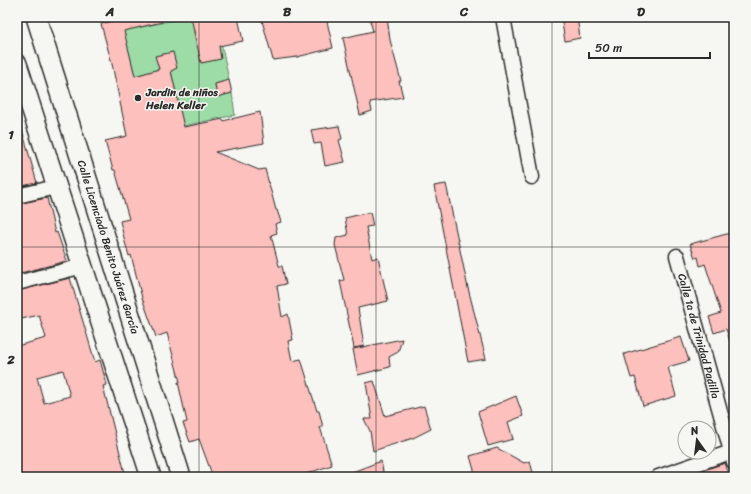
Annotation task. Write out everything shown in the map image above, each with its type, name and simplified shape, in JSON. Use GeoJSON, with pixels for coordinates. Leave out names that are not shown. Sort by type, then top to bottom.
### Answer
{"type":"FeatureCollection","features":[{"type":"Feature","properties":{"kind":"street","name":"Calle Licenciado Benito Juárez García"},"geometry":{"type":"LineString","coordinates":[[36,17],[181,477]]}},
{"type":"Feature","properties":{"kind":"street"},"geometry":{"type":"LineString","coordinates":[[503,17],[532,177]]}},
{"type":"Feature","properties":{"kind":"street"},"geometry":{"type":"LineString","coordinates":[[17,64],[151,477]]}},
{"type":"Feature","properties":{"kind":"street"},"geometry":{"type":"LineString","coordinates":[[17,196],[56,187]]}},
{"type":"Feature","properties":{"kind":"street","name":"Calle 1a de Trinidad Padilla"},"geometry":{"type":"LineString","coordinates":[[677,256],[732,450]]}},
{"type":"Feature","properties":{"kind":"street"},"geometry":{"type":"LineString","coordinates":[[17,283],[83,266]]}},
{"type":"Feature","properties":{"kind":"street"},"geometry":{"type":"LineString","coordinates":[[658,477],[732,450]]}},
{"type":"Feature","properties":{"kind":"green space"},"geometry":{"type":"Polygon","coordinates":[[[128,17],[137,28],[188,17],[216,17],[193,28],[197,47],[221,42],[229,80],[215,84],[217,97],[232,93],[235,115],[169,129],[180,110],[171,71],[173,52],[156,56],[160,73],[156,70],[135,76],[120,19],[128,17]]]}},
{"type":"Feature","properties":{"kind":"building"},"geometry":{"type":"Polygon","coordinates":[[[127,17],[162,17],[162,22],[124,31],[135,76],[159,69],[155,56],[173,52],[177,68],[171,71],[184,127],[223,119],[223,121],[260,112],[264,143],[215,152],[259,170],[265,169],[276,210],[281,222],[275,224],[277,233],[271,235],[279,266],[282,266],[286,284],[277,286],[282,317],[288,314],[293,340],[288,341],[292,361],[301,359],[317,411],[319,411],[323,427],[320,427],[332,465],[297,477],[213,477],[199,439],[190,442],[183,423],[187,422],[178,382],[180,382],[167,333],[156,337],[142,298],[131,255],[129,256],[125,242],[120,221],[129,219],[105,141],[127,136],[112,64],[101,24],[127,17]]]}},
{"type":"Feature","properties":{"kind":"building"},"geometry":{"type":"Polygon","coordinates":[[[191,17],[238,17],[243,41],[219,46],[221,59],[201,63],[191,17]]]}},
{"type":"Feature","properties":{"kind":"building"},"geometry":{"type":"Polygon","coordinates":[[[261,17],[288,17],[288,21],[308,17],[326,17],[333,48],[297,57],[273,60],[261,17]]]}},
{"type":"Feature","properties":{"kind":"building"},"geometry":{"type":"Polygon","coordinates":[[[370,17],[387,17],[390,40],[401,81],[399,81],[403,97],[370,102],[372,111],[360,115],[343,38],[373,31],[370,17]]]}},
{"type":"Feature","properties":{"kind":"building"},"geometry":{"type":"Polygon","coordinates":[[[561,17],[577,17],[580,38],[565,41],[561,17]]]}},
{"type":"Feature","properties":{"kind":"building"},"geometry":{"type":"Polygon","coordinates":[[[229,80],[232,93],[217,97],[215,84],[229,80]]]}},
{"type":"Feature","properties":{"kind":"building"},"geometry":{"type":"Polygon","coordinates":[[[17,126],[21,126],[37,183],[17,187],[17,126]]]}},
{"type":"Feature","properties":{"kind":"building"},"geometry":{"type":"Polygon","coordinates":[[[339,126],[342,139],[339,140],[345,162],[325,166],[321,143],[314,144],[311,130],[339,126]]]}},
{"type":"Feature","properties":{"kind":"building"},"geometry":{"type":"Polygon","coordinates":[[[446,184],[468,288],[486,359],[468,362],[434,186],[446,184]]]}},
{"type":"Feature","properties":{"kind":"building"},"geometry":{"type":"Polygon","coordinates":[[[47,198],[55,233],[57,232],[67,261],[17,274],[17,204],[47,198]]]}},
{"type":"Feature","properties":{"kind":"building"},"geometry":{"type":"Polygon","coordinates":[[[370,212],[373,226],[366,227],[372,259],[378,257],[388,301],[358,308],[364,346],[354,348],[340,281],[344,280],[335,245],[336,238],[348,235],[345,218],[370,212]]]}},
{"type":"Feature","properties":{"kind":"building"},"geometry":{"type":"Polygon","coordinates":[[[734,232],[734,345],[731,345],[726,329],[714,333],[709,317],[721,313],[705,264],[700,266],[698,257],[695,258],[690,244],[734,232]]]}},
{"type":"Feature","properties":{"kind":"building"},"geometry":{"type":"Polygon","coordinates":[[[70,278],[95,362],[100,360],[107,385],[103,386],[126,477],[20,477],[17,464],[17,346],[46,338],[39,315],[17,320],[17,291],[70,278]],[[63,370],[37,377],[44,403],[70,396],[63,370]]]}},
{"type":"Feature","properties":{"kind":"building"},"geometry":{"type":"Polygon","coordinates":[[[681,337],[689,361],[668,367],[676,396],[643,406],[635,377],[631,378],[624,354],[681,337]]]}},
{"type":"Feature","properties":{"kind":"building"},"geometry":{"type":"Polygon","coordinates":[[[402,339],[398,352],[389,357],[390,367],[358,375],[353,349],[402,339]]]}},
{"type":"Feature","properties":{"kind":"building"},"geometry":{"type":"Polygon","coordinates":[[[374,381],[385,416],[424,406],[431,429],[413,438],[373,451],[370,431],[364,419],[372,419],[366,383],[374,381]]]}},
{"type":"Feature","properties":{"kind":"building"},"geometry":{"type":"Polygon","coordinates":[[[516,396],[523,416],[508,422],[513,439],[488,446],[478,412],[516,396]]]}},
{"type":"Feature","properties":{"kind":"building"},"geometry":{"type":"Polygon","coordinates":[[[497,448],[524,463],[530,461],[534,477],[476,477],[470,456],[497,448]]]}},
{"type":"Feature","properties":{"kind":"building"},"geometry":{"type":"Polygon","coordinates":[[[381,461],[384,477],[342,477],[342,476],[381,461]]]}},
{"type":"Feature","properties":{"kind":"building"},"geometry":{"type":"Polygon","coordinates":[[[725,463],[730,477],[686,477],[686,476],[725,463]]]}},
{"type":"Feature","properties":{"kind":"place","name":"Jardin de niños Helen Keller"},"geometry":{"type":"Point","coordinates":[138,98]}}]}
